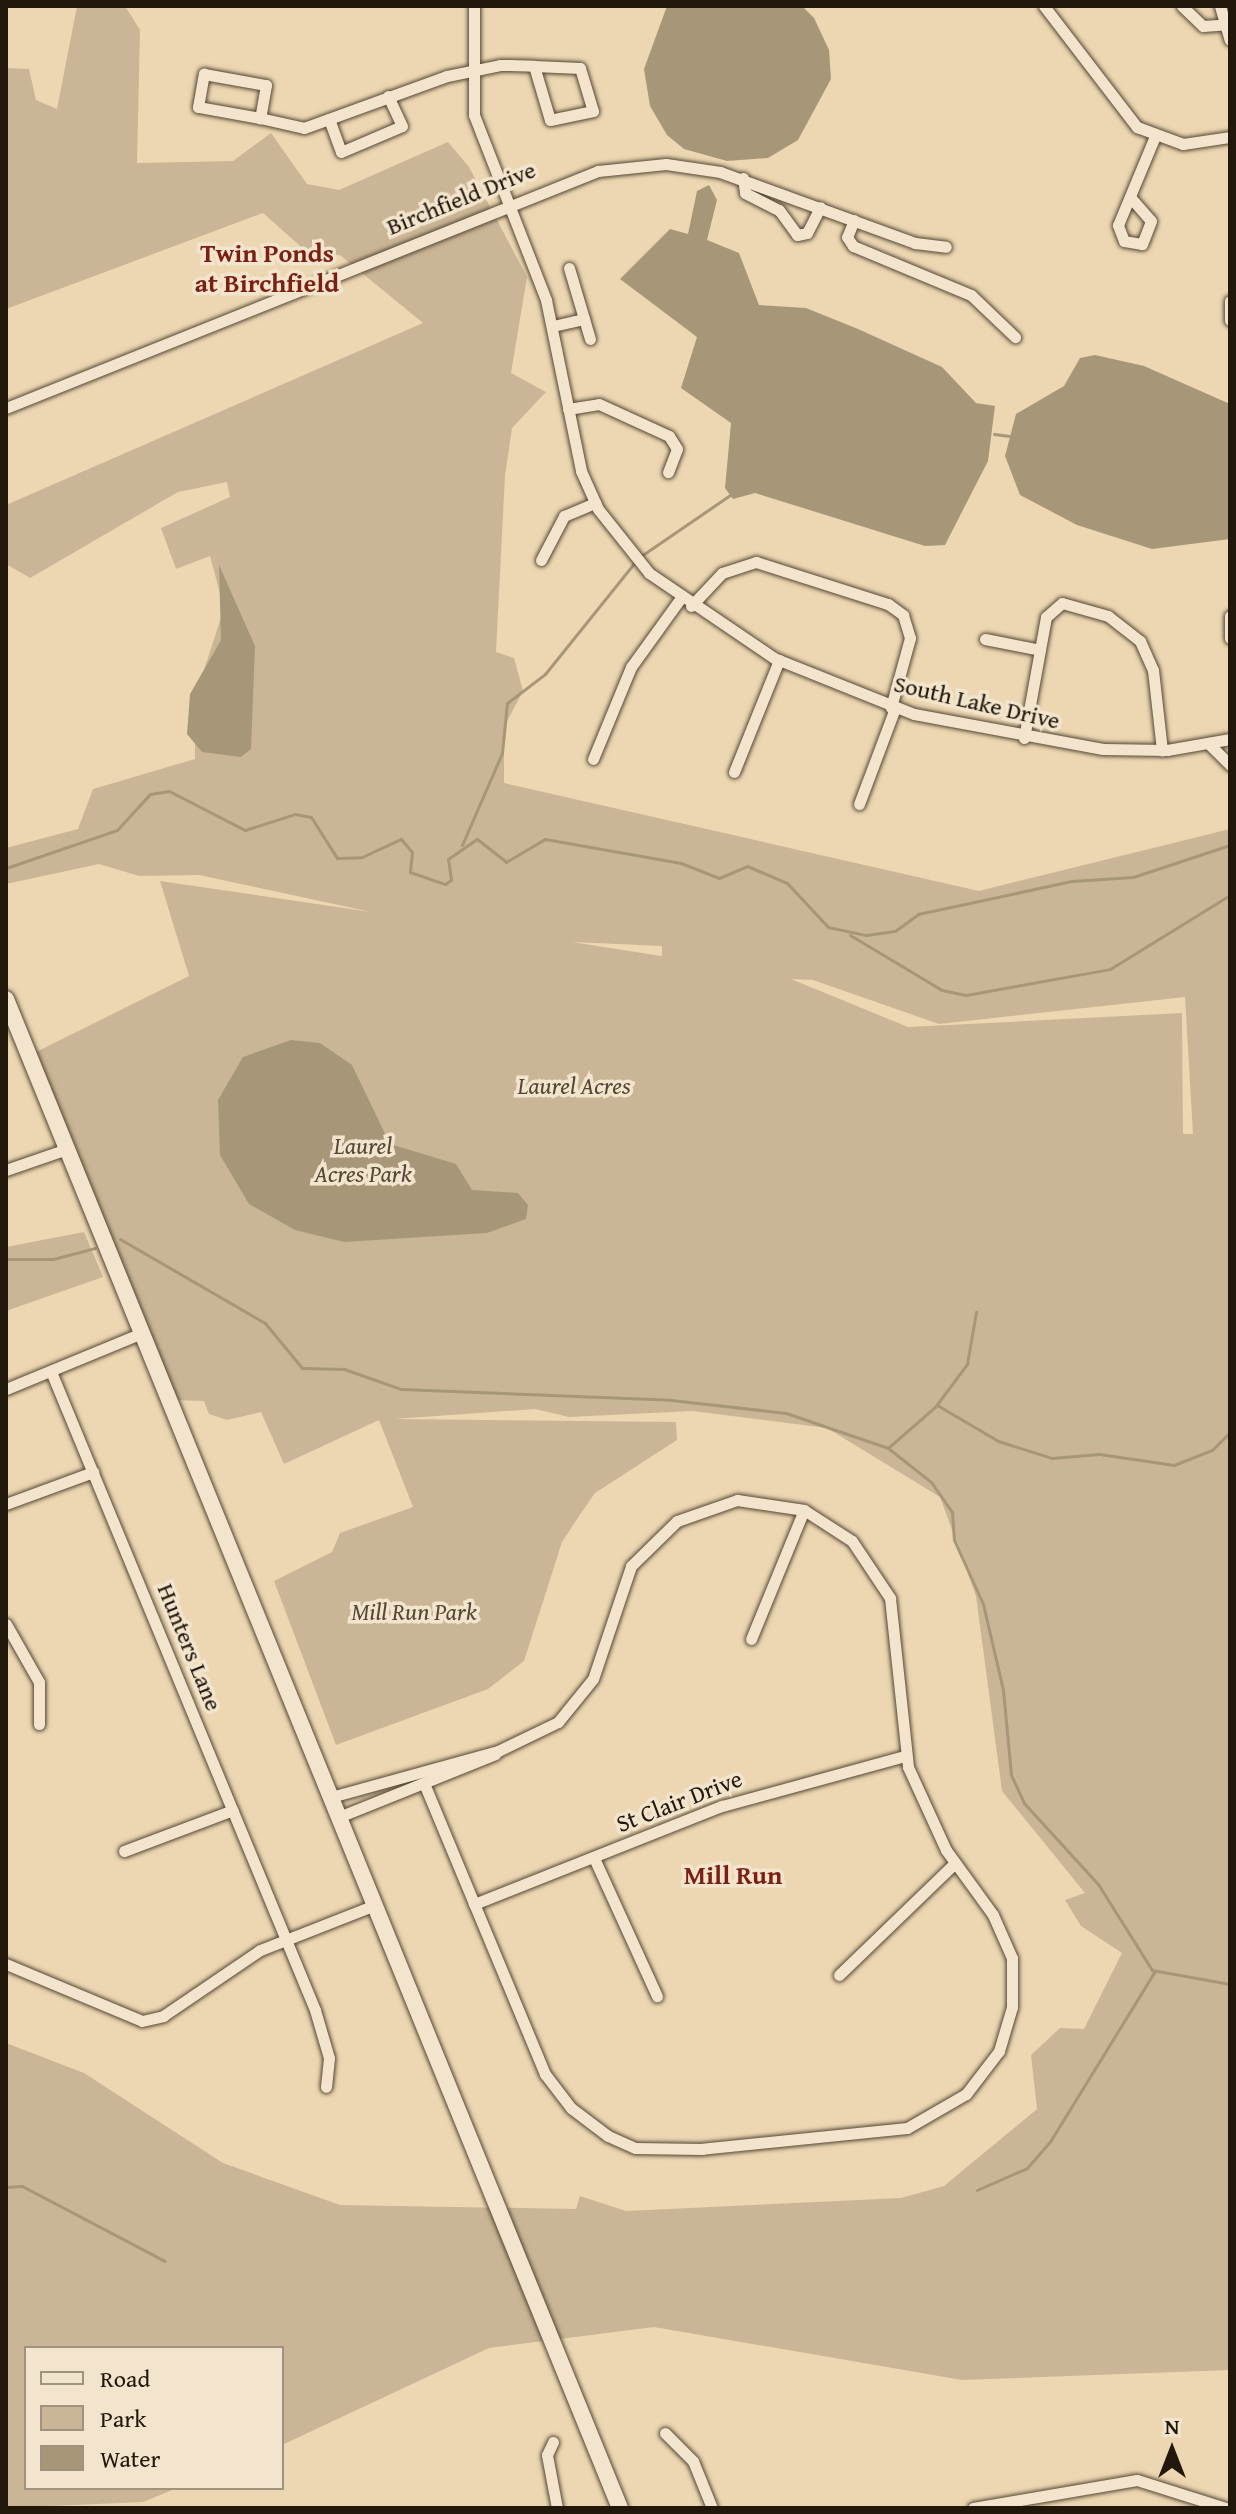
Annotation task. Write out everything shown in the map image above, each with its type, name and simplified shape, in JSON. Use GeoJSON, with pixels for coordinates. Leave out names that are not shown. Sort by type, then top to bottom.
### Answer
{"type":"FeatureCollection","features":[{"type":"Feature","properties":{"kind":"main road"},"geometry":{"type":"LineString","coordinates":[[6,999],[620,2508]]}},
{"type":"Feature","properties":{"kind":"street","name":"South Lake Drive"},"geometry":{"type":"LineString","coordinates":[[474,6],[469,71],[474,115],[553,326],[568,409],[595,503],[627,550],[680,599],[779,660],[893,707],[1024,738],[1162,750],[1230,739]]}},
{"type":"Feature","properties":{"kind":"street"},"geometry":{"type":"LineString","coordinates":[[1044,6],[1119,110],[1155,136],[1183,144],[1230,137]]}},
{"type":"Feature","properties":{"kind":"street"},"geometry":{"type":"LineString","coordinates":[[1182,6],[1203,26],[1228,25]]}},
{"type":"Feature","properties":{"kind":"street"},"geometry":{"type":"LineString","coordinates":[[1220,6],[1230,40]]}},
{"type":"Feature","properties":{"kind":"street"},"geometry":{"type":"LineString","coordinates":[[260,118],[266,85],[204,74],[198,107],[304,128],[388,96],[469,71],[534,66],[580,68],[596,102],[593,111],[550,120],[534,66]]}},
{"type":"Feature","properties":{"kind":"street"},"geometry":{"type":"LineString","coordinates":[[329,119],[341,152],[402,126],[388,96]]}},
{"type":"Feature","properties":{"kind":"street"},"geometry":{"type":"LineString","coordinates":[[1131,198],[1155,136]]}},
{"type":"Feature","properties":{"kind":"street","name":"Birchfield Drive"},"geometry":{"type":"LineString","coordinates":[[6,408],[508,202],[587,174],[641,165],[743,178],[926,247],[946,247]]}},
{"type":"Feature","properties":{"kind":"street"},"geometry":{"type":"LineString","coordinates":[[743,178],[745,193],[779,210],[797,235],[807,233],[820,207]]}},
{"type":"Feature","properties":{"kind":"street"},"geometry":{"type":"LineString","coordinates":[[854,220],[847,237],[853,246],[971,295],[1015,337]]}},
{"type":"Feature","properties":{"kind":"street"},"geometry":{"type":"LineString","coordinates":[[569,268],[590,339]]}},
{"type":"Feature","properties":{"kind":"street"},"geometry":{"type":"LineString","coordinates":[[1230,301],[1230,320]]}},
{"type":"Feature","properties":{"kind":"street"},"geometry":{"type":"LineString","coordinates":[[553,326],[584,319]]}},
{"type":"Feature","properties":{"kind":"street"},"geometry":{"type":"LineString","coordinates":[[568,409],[599,404],[669,436],[677,449],[668,472]]}},
{"type":"Feature","properties":{"kind":"street"},"geometry":{"type":"LineString","coordinates":[[541,560],[564,516],[595,503]]}},
{"type":"Feature","properties":{"kind":"street"},"geometry":{"type":"LineString","coordinates":[[691,606],[722,573],[756,562],[888,604],[903,615],[910,638],[893,707],[859,804]]}},
{"type":"Feature","properties":{"kind":"street"},"geometry":{"type":"LineString","coordinates":[[593,759],[637,656],[680,599]]}},
{"type":"Feature","properties":{"kind":"street"},"geometry":{"type":"LineString","coordinates":[[1024,738],[1046,617],[1062,603],[1126,627],[1153,670],[1162,750]]}},
{"type":"Feature","properties":{"kind":"street"},"geometry":{"type":"LineString","coordinates":[[1230,616],[1230,638]]}},
{"type":"Feature","properties":{"kind":"street"},"geometry":{"type":"LineString","coordinates":[[985,639],[1040,650]]}},
{"type":"Feature","properties":{"kind":"street"},"geometry":{"type":"LineString","coordinates":[[734,772],[779,660]]}},
{"type":"Feature","properties":{"kind":"street"},"geometry":{"type":"LineString","coordinates":[[1209,744],[1230,765]]}},
{"type":"Feature","properties":{"kind":"street"},"geometry":{"type":"LineString","coordinates":[[6,1170],[67,1149]]}},
{"type":"Feature","properties":{"kind":"street"},"geometry":{"type":"LineString","coordinates":[[6,1389],[52,1374],[142,1333]]}},
{"type":"Feature","properties":{"kind":"street","name":"Hunters Lane"},"geometry":{"type":"LineString","coordinates":[[52,1374],[324,2034],[326,2087]]}},
{"type":"Feature","properties":{"kind":"street"},"geometry":{"type":"LineString","coordinates":[[6,1504],[93,1472]]}},
{"type":"Feature","properties":{"kind":"street"},"geometry":{"type":"LineString","coordinates":[[331,1797],[535,1739],[578,1702],[598,1666],[623,1580],[664,1531],[721,1502],[767,1500],[804,1510],[852,1541],[890,1598],[905,1756],[954,1864],[993,1915],[1012,1958],[1008,2024],[978,2082],[907,2128],[718,2149],[635,2148],[571,2108],[538,2061],[424,1783]]}},
{"type":"Feature","properties":{"kind":"street"},"geometry":{"type":"LineString","coordinates":[[751,1639],[804,1510]]}},
{"type":"Feature","properties":{"kind":"street"},"geometry":{"type":"LineString","coordinates":[[6,1624],[39,1682],[39,1724]]}},
{"type":"Feature","properties":{"kind":"street"},"geometry":{"type":"LineString","coordinates":[[341,1816],[498,1751]]}},
{"type":"Feature","properties":{"kind":"street","name":"St Clair Drive"},"geometry":{"type":"LineString","coordinates":[[474,1904],[773,1788],[905,1756]]}},
{"type":"Feature","properties":{"kind":"street"},"geometry":{"type":"LineString","coordinates":[[124,1851],[233,1810]]}},
{"type":"Feature","properties":{"kind":"street"},"geometry":{"type":"LineString","coordinates":[[594,1858],[657,1996]]}},
{"type":"Feature","properties":{"kind":"street"},"geometry":{"type":"LineString","coordinates":[[839,1975],[954,1864]]}},
{"type":"Feature","properties":{"kind":"street"},"geometry":{"type":"LineString","coordinates":[[6,1964],[142,2021],[163,2016],[284,1939],[375,1905]]}},
{"type":"Feature","properties":{"kind":"street"},"geometry":{"type":"LineString","coordinates":[[665,2433],[693,2461],[712,2508]]}},
{"type":"Feature","properties":{"kind":"street"},"geometry":{"type":"LineString","coordinates":[[553,2442],[547,2455],[557,2508]]}},
{"type":"Feature","properties":{"kind":"street"},"geometry":{"type":"LineString","coordinates":[[973,2508],[1137,2480],[1199,2503],[1226,2508]]}},
{"type":"Feature","properties":{"kind":"green space"},"geometry":{"type":"Polygon","coordinates":[[[77,6],[125,6],[140,30],[137,163],[233,161],[271,133],[307,184],[339,190],[448,142],[469,167],[527,277],[511,373],[546,392],[512,428],[505,476],[496,652],[514,658],[523,691],[504,727],[504,783],[979,891],[1230,829],[1230,2370],[962,2380],[654,2327],[489,2348],[284,2444],[284,2346],[24,2346],[24,2490],[172,2490],[143,2502],[6,2508],[6,2043],[84,2073],[223,2163],[340,2205],[576,2209],[580,2196],[626,2211],[901,2198],[944,2186],[1037,2109],[1031,2055],[1060,2028],[1084,2029],[1122,1953],[1081,1926],[1065,1900],[1085,1893],[1002,1791],[976,1596],[940,1497],[827,1428],[692,1411],[569,1417],[535,1409],[394,1419],[676,1422],[677,1440],[595,1493],[579,1516],[562,1542],[524,1661],[488,1689],[336,1745],[274,1581],[332,1552],[340,1533],[413,1507],[379,1420],[284,1464],[261,1412],[227,1420],[209,1414],[204,1401],[169,1400],[28,1056],[189,976],[160,881],[371,912],[199,875],[139,876],[99,864],[6,884],[6,848],[78,829],[93,789],[195,759],[195,698],[224,608],[210,556],[176,569],[161,528],[230,497],[227,482],[178,492],[30,578],[6,564],[6,505],[423,323],[340,255],[307,252],[263,213],[6,309],[6,68],[29,69],[36,100],[57,109],[77,6]],[[572,942],[661,956],[662,946],[572,942]],[[791,979],[908,1027],[1182,1013],[1183,1134],[1193,1134],[1185,997],[939,1024],[813,980],[791,979]]]}},
{"type":"Feature","properties":{"kind":"green space"},"geometry":{"type":"Polygon","coordinates":[[[84,1232],[103,1277],[6,1311],[6,1247],[84,1232]]]}},
{"type":"Feature","properties":{"kind":"water"},"geometry":{"type":"Polygon","coordinates":[[[667,6],[802,6],[814,18],[829,50],[831,79],[798,140],[768,158],[727,161],[684,149],[667,135],[650,106],[644,69],[667,6]]]}},
{"type":"Feature","properties":{"kind":"water"},"geometry":{"type":"Polygon","coordinates":[[[709,185],[717,200],[707,240],[739,253],[759,305],[806,308],[858,329],[942,367],[976,403],[995,406],[988,461],[945,545],[925,546],[755,493],[733,499],[725,488],[731,423],[681,388],[697,337],[620,279],[670,229],[688,234],[697,191],[709,185]]]}},
{"type":"Feature","properties":{"kind":"water"},"geometry":{"type":"Polygon","coordinates":[[[1095,355],[1144,366],[1230,404],[1230,539],[1152,549],[1077,525],[1020,495],[1005,456],[1016,414],[1064,386],[1080,358],[1095,355]]]}},
{"type":"Feature","properties":{"kind":"water"},"geometry":{"type":"Polygon","coordinates":[[[219,565],[255,646],[251,749],[241,757],[202,752],[187,734],[190,694],[221,640],[219,565]]]}},
{"type":"Feature","properties":{"kind":"water"},"geometry":{"type":"Polygon","coordinates":[[[291,1040],[320,1043],[352,1065],[390,1144],[456,1164],[472,1190],[518,1193],[528,1205],[526,1219],[487,1233],[344,1242],[295,1230],[249,1204],[220,1155],[218,1100],[243,1057],[291,1040]]]}},
{"type":"Feature","properties":{"kind":"waterway"},"geometry":{"type":"LineString","coordinates":[[994,434],[1010,436]]}},
{"type":"Feature","properties":{"kind":"waterway"},"geometry":{"type":"LineString","coordinates":[[641,556],[733,493]]}},
{"type":"Feature","properties":{"kind":"waterway"},"geometry":{"type":"LineString","coordinates":[[462,845],[502,753],[507,703],[545,674],[636,561]]}},
{"type":"Feature","properties":{"kind":"waterway"},"geometry":{"type":"LineString","coordinates":[[6,868],[117,830],[150,794],[169,791],[245,830],[295,814],[311,817],[337,858],[362,857],[401,839],[412,852],[410,872],[445,884],[451,880],[448,859],[477,839],[506,862],[545,839],[681,863],[719,878],[747,866],[787,883],[828,927],[866,935],[895,931],[918,914],[1072,881],[1133,877],[1230,845]]}},
{"type":"Feature","properties":{"kind":"waterway"},"geometry":{"type":"LineString","coordinates":[[850,935],[942,990],[966,995],[1110,969],[1230,895]]}},
{"type":"Feature","properties":{"kind":"waterway"},"geometry":{"type":"LineString","coordinates":[[120,1239],[265,1323],[302,1368],[344,1369],[401,1389],[671,1400],[786,1413],[888,1448],[931,1482],[952,1512],[954,1540],[983,1604],[1003,1690],[1011,1775],[1024,1803],[1098,1884],[1152,1970],[1230,1984]]}},
{"type":"Feature","properties":{"kind":"waterway"},"geometry":{"type":"LineString","coordinates":[[6,1259],[53,1259],[95,1248]]}},
{"type":"Feature","properties":{"kind":"waterway"},"geometry":{"type":"LineString","coordinates":[[889,1447],[935,1407],[967,1364],[976,1312]]}},
{"type":"Feature","properties":{"kind":"waterway"},"geometry":{"type":"LineString","coordinates":[[937,1405],[998,1441],[1052,1458],[1099,1454],[1174,1465],[1212,1450],[1230,1432]]}},
{"type":"Feature","properties":{"kind":"waterway"},"geometry":{"type":"LineString","coordinates":[[977,2190],[1027,2168],[1051,2140],[1155,1971]]}},
{"type":"Feature","properties":{"kind":"waterway"},"geometry":{"type":"LineString","coordinates":[[6,2187],[22,2186],[165,2261]]}},
{"type":"Feature","properties":{"kind":"district","name":"Twin Ponds at Birchfield"},"geometry":{"type":"Point","coordinates":[267,268]}},
{"type":"Feature","properties":{"kind":"district","name":"Mill Run"},"geometry":{"type":"Point","coordinates":[733,1875]}},
{"type":"Feature","properties":{"kind":"park label","name":"Laurel Acres"},"geometry":{"type":"Point","coordinates":[574,1086]}},
{"type":"Feature","properties":{"kind":"park label","name":"Laurel Acres Park"},"geometry":{"type":"Point","coordinates":[363,1160]}},
{"type":"Feature","properties":{"kind":"park label","name":"Mill Run Park"},"geometry":{"type":"Point","coordinates":[414,1612]}}]}
